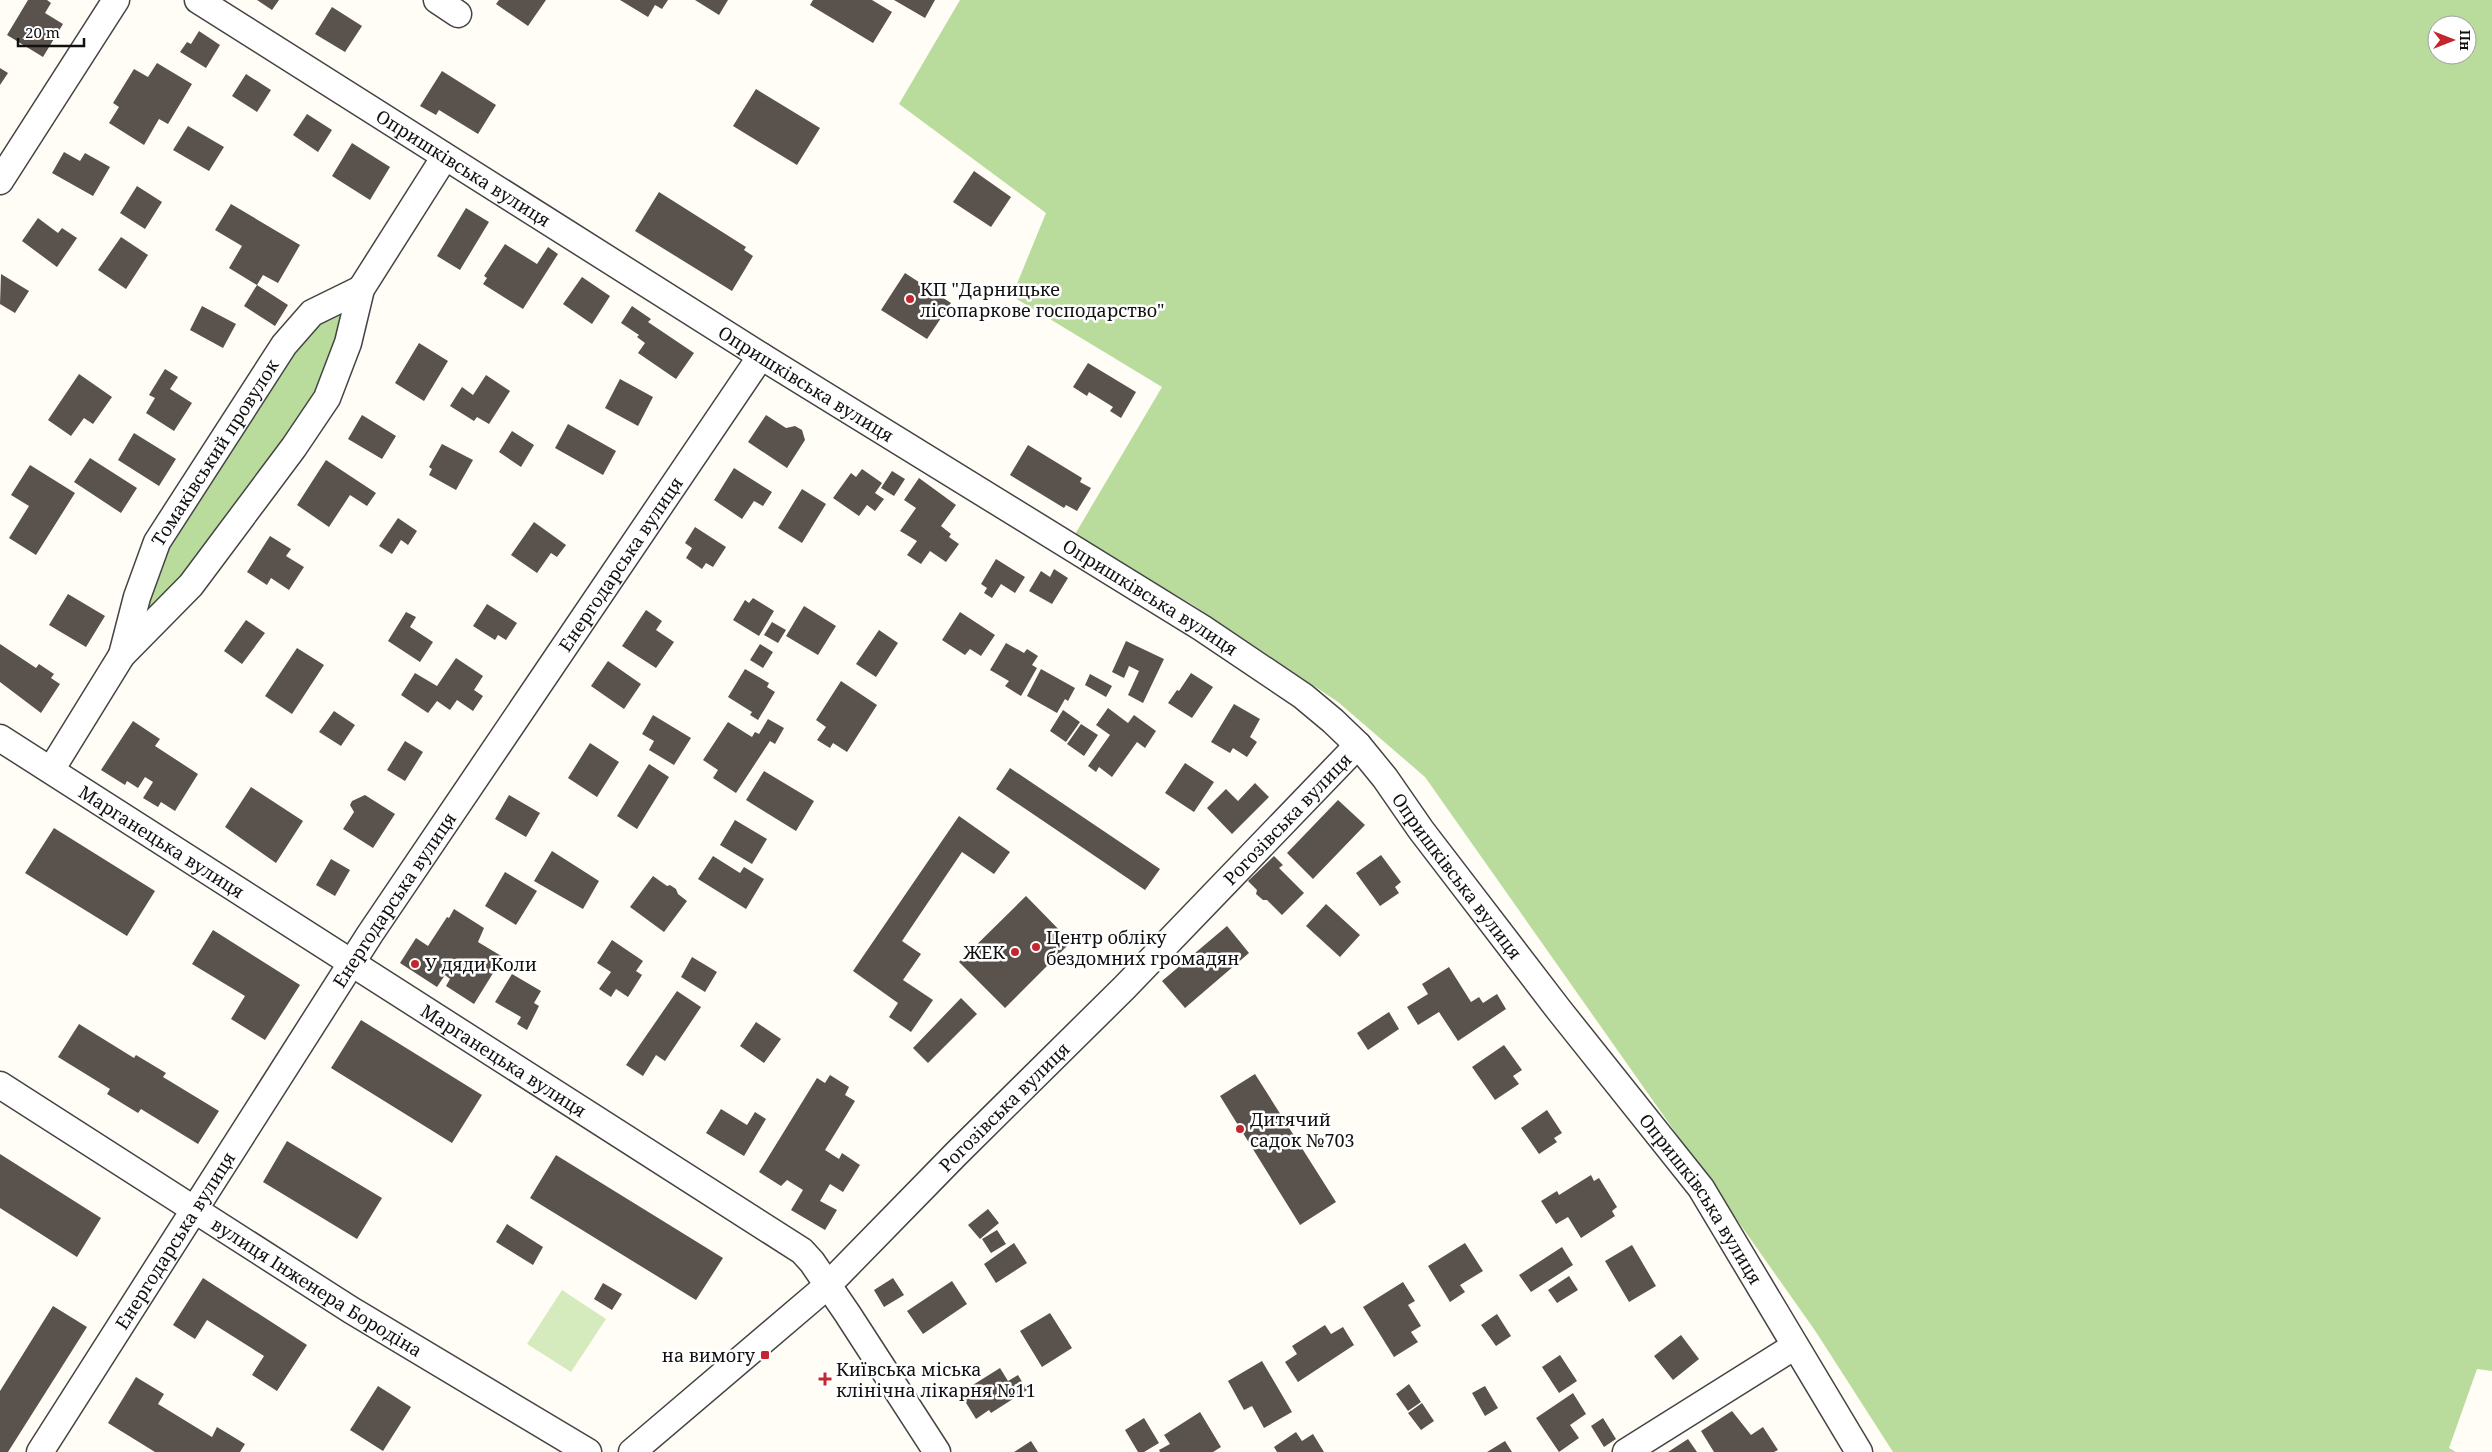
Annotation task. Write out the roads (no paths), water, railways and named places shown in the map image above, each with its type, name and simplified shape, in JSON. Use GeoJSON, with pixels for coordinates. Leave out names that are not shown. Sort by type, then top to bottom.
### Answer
{"type":"FeatureCollection","features":[{"type":"Feature","properties":{"kind":"street"},"geometry":{"type":"LineString","coordinates":[[0,181],[116,0]]}},
{"type":"Feature","properties":{"kind":"street","name":"Опришківська вулиця"},"geometry":{"type":"LineString","coordinates":[[198,0],[444,158],[1202,628],[1303,696],[1358,745],[1559,1010],[1701,1188],[1859,1452]]}},
{"type":"Feature","properties":{"kind":"street","name":"Томаківський провулок"},"geometry":{"type":"LineString","coordinates":[[51,770],[122,655],[191,585],[294,447],[322,406],[327,398],[348,343],[361,289],[444,158]]}},
{"type":"Feature","properties":{"kind":"street","name":"Томаківський провулок"},"geometry":{"type":"LineString","coordinates":[[122,655],[137,597],[157,542],[284,345],[312,313],[361,289]]}},
{"type":"Feature","properties":{"kind":"street","name":"Енергодарська вулиця"},"geometry":{"type":"LineString","coordinates":[[40,1452],[352,963],[761,356]]}},
{"type":"Feature","properties":{"kind":"street","name":"Марганецька вулиця"},"geometry":{"type":"LineString","coordinates":[[0,738],[802,1251],[812,1262],[937,1452]]}},
{"type":"Feature","properties":{"kind":"street","name":"Рогозівська вулиця"},"geometry":{"type":"LineString","coordinates":[[632,1452],[827,1286],[963,1147],[1125,987],[1358,745]]}},
{"type":"Feature","properties":{"kind":"street","name":"вулиця Інженера Бородіна"},"geometry":{"type":"LineString","coordinates":[[0,1085],[351,1310],[588,1452]]}},
{"type":"Feature","properties":{"kind":"street"},"geometry":{"type":"LineString","coordinates":[[1626,1452],[1795,1346]]}},
{"type":"Feature","properties":{"kind":"place","name":"КП \"Дарницьке лісопаркове господарство\""},"geometry":{"type":"Point","coordinates":[910,299]}},
{"type":"Feature","properties":{"kind":"place","name":"Центр обліку бездомних громадян"},"geometry":{"type":"Point","coordinates":[1036,947]}},
{"type":"Feature","properties":{"kind":"place","name":"ЖЕК"},"geometry":{"type":"Point","coordinates":[1015,952]}},
{"type":"Feature","properties":{"kind":"place","name":"У дяди Коли"},"geometry":{"type":"Point","coordinates":[415,964]}},
{"type":"Feature","properties":{"kind":"place","name":"Дитячий садок №703"},"geometry":{"type":"Point","coordinates":[1240,1129]}},
{"type":"Feature","properties":{"kind":"place","name":"на вимогу"},"geometry":{"type":"Point","coordinates":[765,1355]}},
{"type":"Feature","properties":{"kind":"place","name":"Київська міська клінічна лікарня №11"},"geometry":{"type":"Point","coordinates":[825,1379]}}]}
